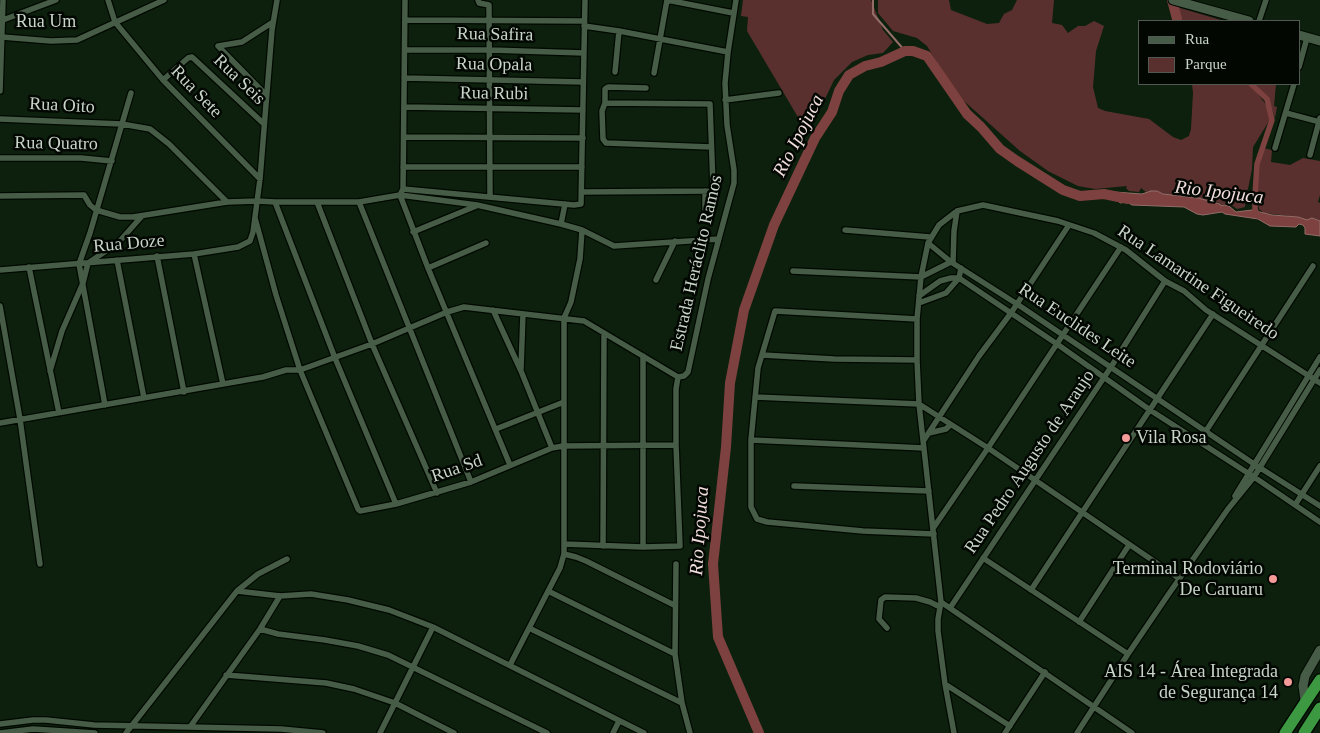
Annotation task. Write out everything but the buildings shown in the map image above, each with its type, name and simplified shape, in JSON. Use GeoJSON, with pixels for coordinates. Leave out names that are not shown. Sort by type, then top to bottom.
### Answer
{"type":"FeatureCollection","features":[{"type":"Feature","properties":{"kind":"highway"},"geometry":{"type":"LineString","coordinates":[[1284,733],[1320,680]]}},
{"type":"Feature","properties":{"kind":"highway"},"geometry":{"type":"LineString","coordinates":[[1304,733],[1320,708]]}},
{"type":"Feature","properties":{"kind":"main road"},"geometry":{"type":"LineString","coordinates":[[1173,0],[1245,20]]}},
{"type":"Feature","properties":{"kind":"main road"},"geometry":{"type":"LineString","coordinates":[[1303,36],[1320,42]]}},
{"type":"Feature","properties":{"kind":"main road"},"geometry":{"type":"LineString","coordinates":[[1305,700],[1303,686],[1305,676],[1320,650]]}},
{"type":"Feature","properties":{"kind":"street"},"geometry":{"type":"LineString","coordinates":[[0,90],[3,0]]}},
{"type":"Feature","properties":{"kind":"street"},"geometry":{"type":"LineString","coordinates":[[3,20],[56,0]]}},
{"type":"Feature","properties":{"kind":"street"},"geometry":{"type":"LineString","coordinates":[[108,0],[115,22]]}},
{"type":"Feature","properties":{"kind":"street","name":"Rua Um"},"geometry":{"type":"LineString","coordinates":[[2,37],[51,41],[77,40],[164,0]]}},
{"type":"Feature","properties":{"kind":"street"},"geometry":{"type":"LineString","coordinates":[[277,0],[273,22],[255,218],[276,295],[300,370]]}},
{"type":"Feature","properties":{"kind":"street"},"geometry":{"type":"LineString","coordinates":[[405,0],[403,189],[400,195],[413,232],[448,312],[510,465]]}},
{"type":"Feature","properties":{"kind":"street"},"geometry":{"type":"LineString","coordinates":[[478,0],[479,3],[489,4],[490,197]]}},
{"type":"Feature","properties":{"kind":"street"},"geometry":{"type":"LineString","coordinates":[[403,189],[574,205],[581,204],[585,0]]}},
{"type":"Feature","properties":{"kind":"street"},"geometry":{"type":"LineString","coordinates":[[654,73],[667,0],[733,13]]}},
{"type":"Feature","properties":{"kind":"street","name":"Estrada Heráclito Ramos"},"geometry":{"type":"LineString","coordinates":[[678,377],[684,376],[688,372],[708,278],[734,183],[726,100],[728,52],[736,0]]}},
{"type":"Feature","properties":{"kind":"street"},"geometry":{"type":"LineString","coordinates":[[1259,20],[1266,0]]}},
{"type":"Feature","properties":{"kind":"street"},"geometry":{"type":"LineString","coordinates":[[405,20],[584,24],[728,52]]}},
{"type":"Feature","properties":{"kind":"street","name":"Rua Sete"},"geometry":{"type":"LineString","coordinates":[[115,22],[163,80],[260,179]]}},
{"type":"Feature","properties":{"kind":"street"},"geometry":{"type":"LineString","coordinates":[[266,95],[218,46],[242,42],[273,22]]}},
{"type":"Feature","properties":{"kind":"street"},"geometry":{"type":"LineString","coordinates":[[615,72],[619,31]]}},
{"type":"Feature","properties":{"kind":"street"},"geometry":{"type":"LineString","coordinates":[[1300,59],[1303,36]]}},
{"type":"Feature","properties":{"kind":"street","name":"Rua Safira"},"geometry":{"type":"LineString","coordinates":[[405,50],[584,53]]}},
{"type":"Feature","properties":{"kind":"street","name":"Rua Seis"},"geometry":{"type":"LineString","coordinates":[[163,80],[188,58],[192,57],[264,124]]}},
{"type":"Feature","properties":{"kind":"street","name":"Rua Opala"},"geometry":{"type":"LineString","coordinates":[[404,78],[584,82]]}},
{"type":"Feature","properties":{"kind":"street"},"geometry":{"type":"LineString","coordinates":[[1275,148],[1294,85]]}},
{"type":"Feature","properties":{"kind":"street"},"geometry":{"type":"LineString","coordinates":[[646,88],[608,87],[605,89],[605,103],[602,111],[603,139],[606,143],[711,147]]}},
{"type":"Feature","properties":{"kind":"street"},"geometry":{"type":"LineString","coordinates":[[726,100],[779,93]]}},
{"type":"Feature","properties":{"kind":"street"},"geometry":{"type":"LineString","coordinates":[[105,405],[79,264],[131,94]]}},
{"type":"Feature","properties":{"kind":"street"},"geometry":{"type":"LineString","coordinates":[[582,192],[711,191],[713,187],[710,104],[605,103]]}},
{"type":"Feature","properties":{"kind":"street","name":"Rua Rubi"},"geometry":{"type":"LineString","coordinates":[[404,107],[582,110]]}},
{"type":"Feature","properties":{"kind":"street"},"geometry":{"type":"LineString","coordinates":[[1286,113],[1320,121],[1310,155]]}},
{"type":"Feature","properties":{"kind":"street","name":"Rua Oito"},"geometry":{"type":"LineString","coordinates":[[0,119],[122,124],[150,129],[159,135],[227,202]]}},
{"type":"Feature","properties":{"kind":"street"},"geometry":{"type":"LineString","coordinates":[[404,137],[583,138]]}},
{"type":"Feature","properties":{"kind":"street","name":"Rua Quatro"},"geometry":{"type":"LineString","coordinates":[[0,158],[112,160]]}},
{"type":"Feature","properties":{"kind":"street"},"geometry":{"type":"LineString","coordinates":[[403,167],[582,166]]}},
{"type":"Feature","properties":{"kind":"street"},"geometry":{"type":"LineString","coordinates":[[705,191],[705,209]]}},
{"type":"Feature","properties":{"kind":"street"},"geometry":{"type":"LineString","coordinates":[[0,196],[84,195],[96,210],[120,217],[142,216],[227,202],[359,202],[400,195],[477,206],[561,224],[582,230],[614,246],[719,239]]}},
{"type":"Feature","properties":{"kind":"street"},"geometry":{"type":"LineString","coordinates":[[275,202],[335,358],[396,504]]}},
{"type":"Feature","properties":{"kind":"street"},"geometry":{"type":"LineString","coordinates":[[317,202],[372,344],[437,492]]}},
{"type":"Feature","properties":{"kind":"street"},"geometry":{"type":"LineString","coordinates":[[359,202],[471,482]]}},
{"type":"Feature","properties":{"kind":"street"},"geometry":{"type":"LineString","coordinates":[[561,224],[565,204]]}},
{"type":"Feature","properties":{"kind":"street","name":"Rua Lamartine Figueiredo"},"geometry":{"type":"LineString","coordinates":[[956,211],[983,205],[1050,219],[1094,233],[1121,247],[1165,281],[1184,291],[1213,314],[1317,381]]}},
{"type":"Feature","properties":{"kind":"street"},"geometry":{"type":"LineString","coordinates":[[413,232],[477,206]]}},
{"type":"Feature","properties":{"kind":"street"},"geometry":{"type":"LineString","coordinates":[[954,733],[938,631],[941,605],[919,404],[917,319],[921,277],[929,240],[939,225],[956,211]]}},
{"type":"Feature","properties":{"kind":"street"},"geometry":{"type":"LineString","coordinates":[[793,271],[921,277],[952,263],[956,211]]}},
{"type":"Feature","properties":{"kind":"street"},"geometry":{"type":"LineString","coordinates":[[50,371],[62,330],[82,283],[88,263],[118,243],[142,216]]}},
{"type":"Feature","properties":{"kind":"street","name":"Rua Doze"},"geometry":{"type":"LineString","coordinates":[[0,270],[194,254],[238,247],[250,241],[255,218]]}},
{"type":"Feature","properties":{"kind":"street"},"geometry":{"type":"LineString","coordinates":[[924,440],[979,356],[1011,314],[1069,225]]}},
{"type":"Feature","properties":{"kind":"street"},"geometry":{"type":"LineString","coordinates":[[510,665],[560,568],[564,554],[564,318],[571,302],[580,260],[582,230]]}},
{"type":"Feature","properties":{"kind":"street"},"geometry":{"type":"LineString","coordinates":[[845,230],[929,240]]}},
{"type":"Feature","properties":{"kind":"street","name":"Rua Euclides Leite"},"geometry":{"type":"LineString","coordinates":[[929,240],[952,263],[1017,304],[1254,464],[1320,506]]}},
{"type":"Feature","properties":{"kind":"street"},"geometry":{"type":"LineString","coordinates":[[656,280],[676,241]]}},
{"type":"Feature","properties":{"kind":"street"},"geometry":{"type":"LineString","coordinates":[[428,268],[486,243]]}},
{"type":"Feature","properties":{"kind":"street"},"geometry":{"type":"LineString","coordinates":[[934,530],[1121,247]]}},
{"type":"Feature","properties":{"kind":"street"},"geometry":{"type":"LineString","coordinates":[[194,254],[223,384]]}},
{"type":"Feature","properties":{"kind":"street"},"geometry":{"type":"LineString","coordinates":[[157,256],[184,392]]}},
{"type":"Feature","properties":{"kind":"street"},"geometry":{"type":"LineString","coordinates":[[117,260],[144,398]]}},
{"type":"Feature","properties":{"kind":"street"},"geometry":{"type":"LineString","coordinates":[[1206,431],[1312,266]]}},
{"type":"Feature","properties":{"kind":"street"},"geometry":{"type":"LineString","coordinates":[[29,267],[59,413]]}},
{"type":"Feature","properties":{"kind":"street"},"geometry":{"type":"LineString","coordinates":[[919,300],[946,293],[958,278],[961,268]]}},
{"type":"Feature","properties":{"kind":"street"},"geometry":{"type":"LineString","coordinates":[[919,300],[940,281],[958,278]]}},
{"type":"Feature","properties":{"kind":"street","name":"Rua Euclides Leite"},"geometry":{"type":"LineString","coordinates":[[958,278],[1057,344],[1150,410],[1320,522]]}},
{"type":"Feature","properties":{"kind":"street","name":"Rua Pedro Augusto de Araujo"},"geometry":{"type":"LineString","coordinates":[[950,608],[1112,367],[1165,281]]}},
{"type":"Feature","properties":{"kind":"street"},"geometry":{"type":"LineString","coordinates":[[0,306],[20,419],[40,564]]}},
{"type":"Feature","properties":{"kind":"street"},"geometry":{"type":"LineString","coordinates":[[0,423],[184,392],[263,377],[286,370],[300,370],[409,330],[448,312],[464,307],[584,321],[678,377],[676,389],[676,445],[680,546],[643,547],[564,544]]}},
{"type":"Feature","properties":{"kind":"street"},"geometry":{"type":"LineString","coordinates":[[493,310],[522,371],[552,448]]}},
{"type":"Feature","properties":{"kind":"street"},"geometry":{"type":"LineString","coordinates":[[917,319],[775,311],[758,368],[751,440],[751,507],[757,519],[784,524],[863,532],[934,530]]}},
{"type":"Feature","properties":{"kind":"street"},"geometry":{"type":"LineString","coordinates":[[522,371],[523,314]]}},
{"type":"Feature","properties":{"kind":"street"},"geometry":{"type":"LineString","coordinates":[[1030,590],[1213,314]]}},
{"type":"Feature","properties":{"kind":"street"},"geometry":{"type":"LineString","coordinates":[[603,546],[604,333]]}},
{"type":"Feature","properties":{"kind":"street"},"geometry":{"type":"LineString","coordinates":[[762,355],[917,360]]}},
{"type":"Feature","properties":{"kind":"street"},"geometry":{"type":"LineString","coordinates":[[643,356],[643,547]]}},
{"type":"Feature","properties":{"kind":"street"},"geometry":{"type":"LineString","coordinates":[[1228,509],[1248,473],[1320,357]]}},
{"type":"Feature","properties":{"kind":"street","name":"Rua Sd"},"geometry":{"type":"LineString","coordinates":[[300,370],[358,509],[364,511],[396,504],[471,482],[552,448],[564,446],[676,445]]}},
{"type":"Feature","properties":{"kind":"street"},"geometry":{"type":"LineString","coordinates":[[1078,733],[1128,654],[1228,509],[1260,468],[1317,381],[1320,370]]}},
{"type":"Feature","properties":{"kind":"street"},"geometry":{"type":"LineString","coordinates":[[755,397],[919,404],[1035,479],[1180,579]]}},
{"type":"Feature","properties":{"kind":"street"},"geometry":{"type":"LineString","coordinates":[[496,429],[564,402]]}},
{"type":"Feature","properties":{"kind":"street"},"geometry":{"type":"LineString","coordinates":[[929,433],[946,429],[950,425]]}},
{"type":"Feature","properties":{"kind":"street"},"geometry":{"type":"LineString","coordinates":[[1271,436],[1278,440]]}},
{"type":"Feature","properties":{"kind":"street"},"geometry":{"type":"LineString","coordinates":[[751,440],[924,448]]}},
{"type":"Feature","properties":{"kind":"street"},"geometry":{"type":"LineString","coordinates":[[1296,505],[1320,466]]}},
{"type":"Feature","properties":{"kind":"street"},"geometry":{"type":"LineString","coordinates":[[794,486],[929,491]]}},
{"type":"Feature","properties":{"kind":"street"},"geometry":{"type":"LineString","coordinates":[[1079,622],[1129,545]]}},
{"type":"Feature","properties":{"kind":"street"},"geometry":{"type":"LineString","coordinates":[[564,554],[586,561],[674,604]]}},
{"type":"Feature","properties":{"kind":"street"},"geometry":{"type":"LineString","coordinates":[[983,558],[1128,654]]}},
{"type":"Feature","properties":{"kind":"street"},"geometry":{"type":"LineString","coordinates":[[126,733],[237,591],[258,574],[287,559]]}},
{"type":"Feature","properties":{"kind":"street"},"geometry":{"type":"LineString","coordinates":[[676,564],[674,604],[675,654],[682,703],[690,733]]}},
{"type":"Feature","properties":{"kind":"street"},"geometry":{"type":"LineString","coordinates":[[237,591],[280,596],[311,594],[390,610],[433,627],[644,733]]}},
{"type":"Feature","properties":{"kind":"street"},"geometry":{"type":"LineString","coordinates":[[548,591],[675,654]]}},
{"type":"Feature","properties":{"kind":"street"},"geometry":{"type":"LineString","coordinates":[[190,727],[260,629],[280,596]]}},
{"type":"Feature","properties":{"kind":"street"},"geometry":{"type":"LineString","coordinates":[[886,628],[879,620],[881,600],[885,597],[916,598],[950,608],[1132,733]]}},
{"type":"Feature","properties":{"kind":"street"},"geometry":{"type":"LineString","coordinates":[[380,733],[433,627]]}},
{"type":"Feature","properties":{"kind":"street"},"geometry":{"type":"LineString","coordinates":[[529,628],[682,703]]}},
{"type":"Feature","properties":{"kind":"street"},"geometry":{"type":"LineString","coordinates":[[260,629],[278,634],[358,646],[388,655],[546,733]]}},
{"type":"Feature","properties":{"kind":"street"},"geometry":{"type":"LineString","coordinates":[[1005,733],[1045,672]]}},
{"type":"Feature","properties":{"kind":"street"},"geometry":{"type":"LineString","coordinates":[[226,676],[326,683],[354,689],[395,703],[454,733]]}},
{"type":"Feature","properties":{"kind":"street"},"geometry":{"type":"LineString","coordinates":[[945,684],[1010,726]]}},
{"type":"Feature","properties":{"kind":"street"},"geometry":{"type":"LineString","coordinates":[[0,724],[40,720],[131,726],[323,733]]}},
{"type":"Feature","properties":{"kind":"street"},"geometry":{"type":"LineString","coordinates":[[614,733],[620,721]]}},
{"type":"Feature","properties":{"kind":"street"},"geometry":{"type":"LineString","coordinates":[[0,733],[39,729],[95,733]]}},
{"type":"Feature","properties":{"kind":"green space"},"geometry":{"type":"Polygon","coordinates":[[[743,0],[871,0],[883,30],[893,42],[883,53],[868,55],[852,62],[834,80],[823,103],[805,129],[747,31],[748,17],[741,16],[743,0]]]}},
{"type":"Feature","properties":{"kind":"green space"},"geometry":{"type":"Polygon","coordinates":[[[878,0],[949,0],[951,10],[987,24],[999,23],[1004,14],[1012,10],[1017,0],[1054,0],[1052,23],[1062,25],[1068,33],[1078,26],[1085,26],[1094,21],[1104,26],[1096,51],[1093,87],[1098,108],[1149,119],[1173,137],[1181,140],[1189,136],[1191,129],[1192,85],[1249,85],[1267,106],[1269,121],[1253,147],[1252,169],[1246,191],[1245,207],[1237,209],[1233,206],[1224,204],[1222,206],[1220,203],[1198,198],[1163,194],[1157,191],[1146,192],[1141,188],[1139,192],[1129,191],[1126,188],[1127,186],[1095,189],[1078,186],[1048,171],[1020,151],[964,101],[927,46],[917,38],[893,31],[878,13],[878,0]]]}},
{"type":"Feature","properties":{"kind":"green space"},"geometry":{"type":"Polygon","coordinates":[[[1177,7],[1221,20],[1182,20],[1179,17],[1177,7]]]}},
{"type":"Feature","properties":{"kind":"green space"},"geometry":{"type":"Polygon","coordinates":[[[1256,85],[1276,85],[1274,106],[1277,107],[1275,118],[1268,97],[1256,85]]]}},
{"type":"Feature","properties":{"kind":"green space"},"geometry":{"type":"Polygon","coordinates":[[[1263,148],[1272,150],[1271,162],[1290,165],[1303,158],[1320,161],[1320,195],[1318,202],[1320,203],[1320,221],[1313,218],[1307,220],[1298,217],[1264,213],[1259,209],[1257,196],[1258,164],[1263,148]]]}},
{"type":"Feature","properties":{"kind":"shaded area","name":"Rio Ipojuca"},"geometry":{"type":"Polygon","coordinates":[[[1151,191],[1198,198],[1220,204],[1221,206],[1229,206],[1236,212],[1252,210],[1307,220],[1312,218],[1320,221],[1320,236],[1305,234],[1305,228],[1299,224],[1296,227],[1270,226],[1258,219],[1222,212],[1203,215],[1184,207],[1120,203],[1115,192],[1142,194],[1151,191]]]}},
{"type":"Feature","properties":{"kind":"waterway"},"geometry":{"type":"LineString","coordinates":[[873,0],[873,14],[905,51]]}},
{"type":"Feature","properties":{"kind":"waterway"},"geometry":{"type":"LineString","coordinates":[[1172,0],[1177,19]]}},
{"type":"Feature","properties":{"kind":"waterway","name":"Rio Ipojuca"},"geometry":{"type":"LineString","coordinates":[[759,733],[718,637],[713,564],[726,447],[730,383],[744,310],[774,225],[815,138],[832,112],[839,91],[849,75],[865,66],[881,62],[905,51],[913,51],[927,56],[967,114],[1000,149],[1063,190],[1080,196],[1104,194],[1128,199]]}},
{"type":"Feature","properties":{"kind":"waterway"},"geometry":{"type":"LineString","coordinates":[[1252,85],[1267,99],[1272,120],[1257,164],[1255,209],[1258,216]]}},
{"type":"Feature","properties":{"kind":"place","name":"Vila Rosa"},"geometry":{"type":"Point","coordinates":[1126,438]}},
{"type":"Feature","properties":{"kind":"place","name":"Terminal Rodoviário De Caruaru"},"geometry":{"type":"Point","coordinates":[1273,579]}},
{"type":"Feature","properties":{"kind":"place","name":"AIS 14 - Área Integrada de Segurança 14"},"geometry":{"type":"Point","coordinates":[1288,682]}}]}
